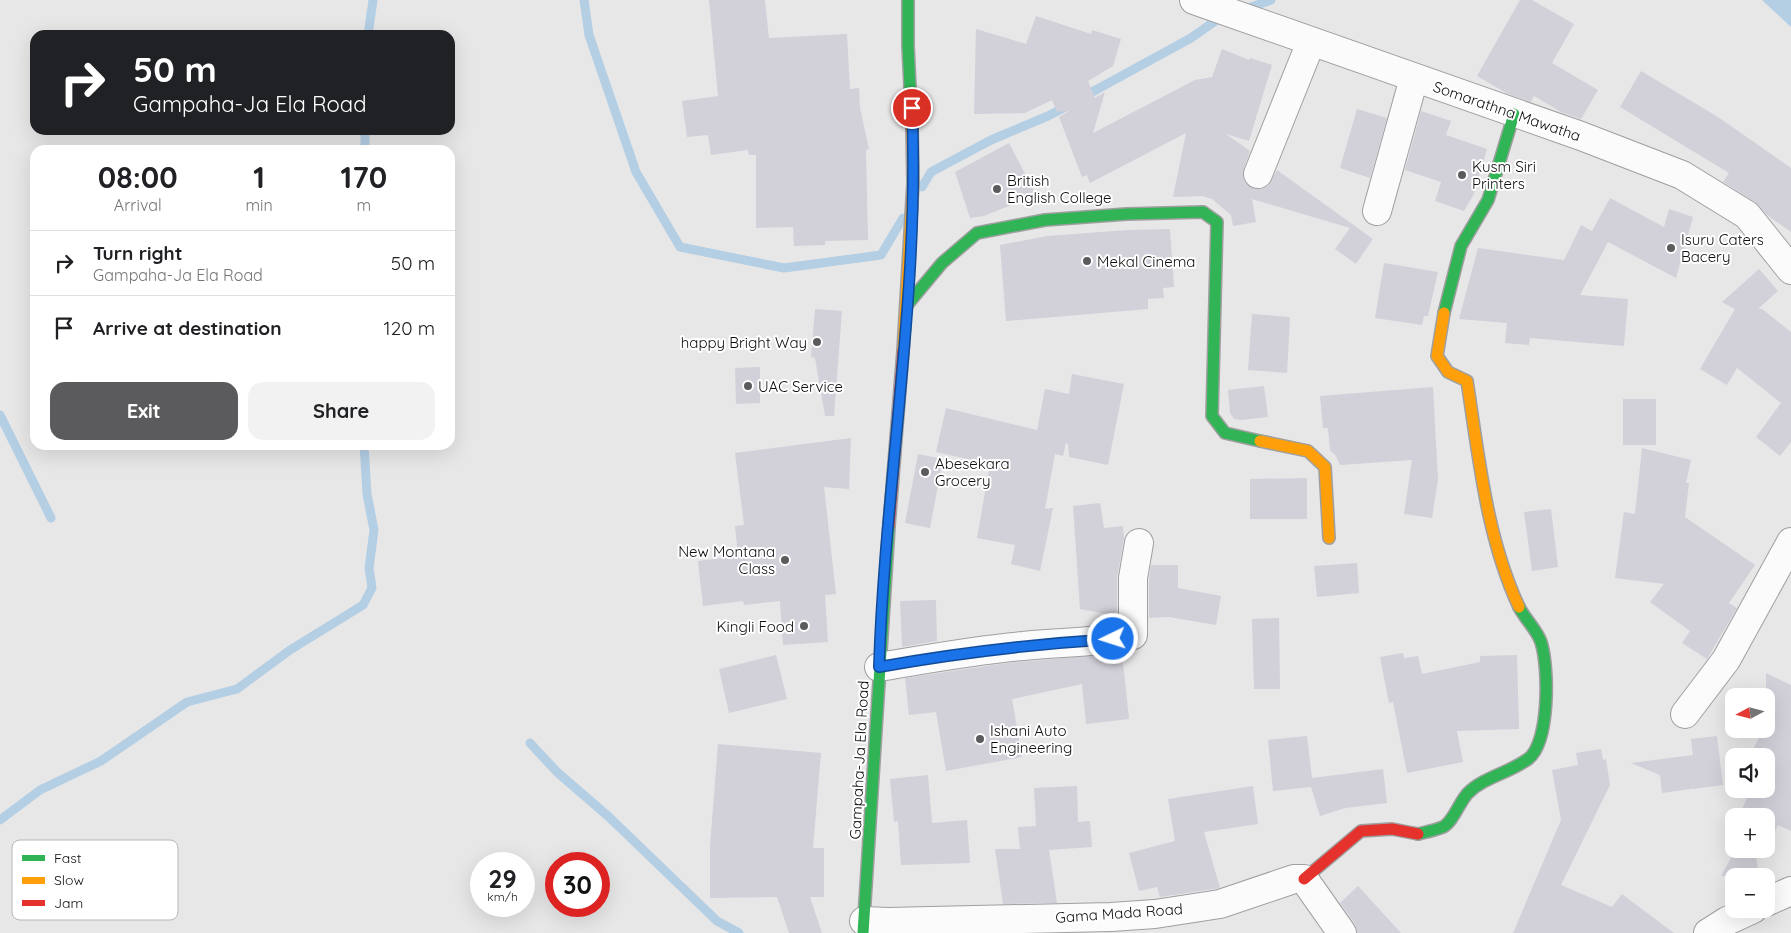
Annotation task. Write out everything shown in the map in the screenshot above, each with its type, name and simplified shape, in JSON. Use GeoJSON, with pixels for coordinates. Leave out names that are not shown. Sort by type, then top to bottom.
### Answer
{"type":"FeatureCollection","features":[{"type":"Feature","properties":{"kind":"main road","name":"Gampaha-Ja Ela Road"},"geometry":{"type":"LineString","coordinates":[[900,0],[907,20]]}},
{"type":"Feature","properties":{"kind":"main road","name":"Gampaha-Ja Ela Road"},"geometry":{"type":"LineString","coordinates":[[864,927],[889,513],[907,306],[913,185],[907,20],[908,0]]}},
{"type":"Feature","properties":{"kind":"main road"},"geometry":{"type":"LineString","coordinates":[[1304,879],[1361,831],[1392,829],[1418,834],[1445,826],[1468,793],[1486,781],[1507,772],[1530,758],[1543,733],[1546,708],[1546,665],[1541,641],[1522,612],[1511,589],[1489,518],[1467,381],[1448,372],[1437,356],[1446,304],[1461,246],[1488,200],[1514,114]]}},
{"type":"Feature","properties":{"kind":"main road"},"geometry":{"type":"LineString","coordinates":[[907,306],[942,263],[977,234],[1044,220],[1127,214],[1203,212],[1217,222],[1212,416],[1225,433],[1308,451],[1325,467],[1329,538]]}},
{"type":"Feature","properties":{"kind":"street","name":"Somarathna Mawatha"},"geometry":{"type":"LineString","coordinates":[[1194,0],[1581,136],[1682,175],[1747,215],[1791,270]]}},
{"type":"Feature","properties":{"kind":"street"},"geometry":{"type":"LineString","coordinates":[[1258,174],[1311,42]]}},
{"type":"Feature","properties":{"kind":"street"},"geometry":{"type":"LineString","coordinates":[[1377,211],[1414,78]]}},
{"type":"Feature","properties":{"kind":"street"},"geometry":{"type":"LineString","coordinates":[[1685,714],[1726,660],[1791,542]]}},
{"type":"Feature","properties":{"kind":"street"},"geometry":{"type":"LineString","coordinates":[[879,667],[983,651],[1113,639],[1133,635],[1133,578],[1139,543]]}},
{"type":"Feature","properties":{"kind":"street","name":"Gama Mada Road"},"geometry":{"type":"LineString","coordinates":[[864,927],[888,922],[1111,917],[1155,914],[1220,904],[1294,879],[1304,879]]}},
{"type":"Feature","properties":{"kind":"street"},"geometry":{"type":"LineString","coordinates":[[1304,879],[1342,933]]}},
{"type":"Feature","properties":{"kind":"street"},"geometry":{"type":"LineString","coordinates":[[1775,898],[1791,891]]}},
{"type":"Feature","properties":{"kind":"street"},"geometry":{"type":"LineString","coordinates":[[1708,933],[1734,918]]}},
{"type":"Feature","properties":{"kind":"water"},"geometry":{"type":"Polygon","coordinates":[[[1762,0],[1791,0],[1791,27],[1765,3],[1762,0]]]}},
{"type":"Feature","properties":{"kind":"building"},"geometry":{"type":"Polygon","coordinates":[[[709,0],[765,0],[769,38],[847,34],[850,89],[859,88],[860,108],[869,149],[866,150],[868,240],[825,241],[825,245],[794,246],[793,227],[756,228],[756,155],[749,155],[748,150],[711,155],[708,135],[687,137],[682,101],[718,96],[709,0]]]}},
{"type":"Feature","properties":{"kind":"building"},"geometry":{"type":"Polygon","coordinates":[[[1520,0],[1532,0],[1574,24],[1552,63],[1598,90],[1581,119],[1561,112],[1534,96],[1531,102],[1508,94],[1477,76],[1520,0]]]}},
{"type":"Feature","properties":{"kind":"building"},"geometry":{"type":"Polygon","coordinates":[[[1036,16],[1091,34],[1092,30],[1121,39],[1113,66],[1088,81],[1095,98],[1105,92],[1093,133],[1195,80],[1212,77],[1222,49],[1249,60],[1250,58],[1272,65],[1249,141],[1226,134],[1250,151],[1244,168],[1243,177],[1245,183],[1252,188],[1261,189],[1268,186],[1277,170],[1373,239],[1356,264],[1335,249],[1350,228],[1252,199],[1256,222],[1233,226],[1231,215],[1212,199],[1203,196],[1173,197],[1186,133],[1090,183],[1087,175],[1082,177],[1059,117],[1069,111],[1057,112],[1052,100],[1025,113],[974,114],[976,29],[1026,44],[1036,16]]]}},
{"type":"Feature","properties":{"kind":"building"},"geometry":{"type":"Polygon","coordinates":[[[1641,71],[1718,117],[1791,168],[1791,232],[1767,215],[1755,202],[1723,182],[1729,173],[1620,107],[1641,71]]]}},
{"type":"Feature","properties":{"kind":"building"},"geometry":{"type":"Polygon","coordinates":[[[1357,109],[1387,118],[1370,178],[1340,168],[1357,109]]]}},
{"type":"Feature","properties":{"kind":"building"},"geometry":{"type":"Polygon","coordinates":[[[1421,111],[1451,121],[1446,135],[1487,149],[1474,194],[1464,211],[1435,201],[1441,182],[1405,170],[1421,111]]]}},
{"type":"Feature","properties":{"kind":"building","name":"British English College"},"geometry":{"type":"Polygon","coordinates":[[[1009,143],[1036,195],[984,216],[970,218],[955,172],[1009,143]]]}},
{"type":"Feature","properties":{"kind":"building"},"geometry":{"type":"Polygon","coordinates":[[[1610,198],[1664,227],[1669,209],[1693,217],[1676,278],[1608,242],[1580,295],[1628,299],[1624,346],[1530,338],[1529,345],[1505,343],[1507,323],[1459,319],[1478,248],[1564,260],[1581,225],[1592,231],[1610,198]]]}},
{"type":"Feature","properties":{"kind":"building","name":"Mekal Cinema"},"geometry":{"type":"Polygon","coordinates":[[[1170,229],[1174,287],[1163,288],[1164,298],[1148,299],[1148,309],[1006,321],[1000,245],[1047,236],[1170,229]]]}},
{"type":"Feature","properties":{"kind":"building"},"geometry":{"type":"Polygon","coordinates":[[[1384,263],[1438,272],[1428,316],[1424,316],[1422,325],[1375,318],[1384,263]]]}},
{"type":"Feature","properties":{"kind":"building"},"geometry":{"type":"Polygon","coordinates":[[[1759,269],[1778,291],[1758,309],[1762,309],[1791,332],[1791,442],[1780,456],[1756,437],[1781,403],[1737,368],[1727,385],[1700,369],[1735,309],[1722,302],[1759,269]]]}},
{"type":"Feature","properties":{"kind":"building"},"geometry":{"type":"Polygon","coordinates":[[[815,309],[842,311],[834,416],[825,416],[815,358],[811,357],[815,309]]]}},
{"type":"Feature","properties":{"kind":"building"},"geometry":{"type":"Polygon","coordinates":[[[1252,314],[1290,317],[1287,373],[1248,370],[1252,314]]]}},
{"type":"Feature","properties":{"kind":"building","name":"UAC Service"},"geometry":{"type":"Polygon","coordinates":[[[760,367],[760,403],[736,404],[735,368],[760,367]]]}},
{"type":"Feature","properties":{"kind":"building"},"geometry":{"type":"Polygon","coordinates":[[[1072,374],[1124,384],[1108,465],[1069,457],[1068,444],[1066,443],[1063,456],[1055,454],[1045,509],[1053,508],[1040,571],[1011,564],[1015,545],[977,538],[990,464],[936,452],[946,408],[1037,430],[1045,389],[1069,394],[1072,374]]]}},
{"type":"Feature","properties":{"kind":"building"},"geometry":{"type":"Polygon","coordinates":[[[1264,386],[1268,417],[1234,419],[1230,413],[1228,390],[1264,386]]]}},
{"type":"Feature","properties":{"kind":"building"},"geometry":{"type":"Polygon","coordinates":[[[1433,387],[1438,479],[1432,518],[1404,514],[1412,460],[1340,465],[1336,456],[1330,450],[1328,428],[1323,428],[1320,396],[1433,387]]]}},
{"type":"Feature","properties":{"kind":"building"},"geometry":{"type":"Polygon","coordinates":[[[1623,399],[1656,399],[1656,445],[1623,445],[1623,399]]]}},
{"type":"Feature","properties":{"kind":"building"},"geometry":{"type":"Polygon","coordinates":[[[851,438],[849,489],[824,487],[836,594],[825,595],[828,642],[783,645],[780,601],[744,605],[743,601],[703,606],[698,561],[738,556],[735,526],[744,525],[735,453],[851,438]]]}},
{"type":"Feature","properties":{"kind":"building"},"geometry":{"type":"Polygon","coordinates":[[[1642,448],[1691,460],[1686,483],[1689,483],[1685,517],[1755,565],[1729,603],[1737,608],[1707,659],[1682,643],[1690,631],[1650,602],[1664,584],[1615,578],[1624,512],[1635,514],[1642,448]]]}},
{"type":"Feature","properties":{"kind":"building"},"geometry":{"type":"Polygon","coordinates":[[[918,454],[943,459],[930,528],[905,523],[918,454]]]}},
{"type":"Feature","properties":{"kind":"building"},"geometry":{"type":"Polygon","coordinates":[[[1307,478],[1307,519],[1250,519],[1250,479],[1307,478]]]}},
{"type":"Feature","properties":{"kind":"building"},"geometry":{"type":"Polygon","coordinates":[[[1100,503],[1104,528],[1123,526],[1124,539],[1117,578],[1117,616],[1080,609],[1073,506],[1100,503]]]}},
{"type":"Feature","properties":{"kind":"building"},"geometry":{"type":"Polygon","coordinates":[[[1551,509],[1558,567],[1532,571],[1524,512],[1551,509]]]}},
{"type":"Feature","properties":{"kind":"building"},"geometry":{"type":"Polygon","coordinates":[[[1357,563],[1359,593],[1317,597],[1314,566],[1357,563]]]}},
{"type":"Feature","properties":{"kind":"building"},"geometry":{"type":"Polygon","coordinates":[[[1151,565],[1178,565],[1178,588],[1221,596],[1216,625],[1169,617],[1149,618],[1151,565]]]}},
{"type":"Feature","properties":{"kind":"building"},"geometry":{"type":"Polygon","coordinates":[[[936,600],[937,641],[902,647],[900,601],[936,600]]]}},
{"type":"Feature","properties":{"kind":"building"},"geometry":{"type":"Polygon","coordinates":[[[1279,618],[1280,689],[1254,689],[1252,619],[1279,618]]]}},
{"type":"Feature","properties":{"kind":"building"},"geometry":{"type":"Polygon","coordinates":[[[1122,653],[1129,719],[1086,724],[1082,684],[1012,699],[1022,757],[946,771],[936,712],[909,715],[905,678],[1007,663],[1122,653]]]}},
{"type":"Feature","properties":{"kind":"building"},"geometry":{"type":"Polygon","coordinates":[[[1403,653],[1404,658],[1418,656],[1422,674],[1480,662],[1480,656],[1517,655],[1519,729],[1457,731],[1463,762],[1407,773],[1393,702],[1389,703],[1380,657],[1403,653]]]}},
{"type":"Feature","properties":{"kind":"building"},"geometry":{"type":"Polygon","coordinates":[[[776,655],[787,699],[729,713],[719,669],[776,655]]]}},
{"type":"Feature","properties":{"kind":"building"},"geometry":{"type":"Polygon","coordinates":[[[1766,673],[1791,685],[1791,831],[1778,825],[1775,832],[1775,808],[1742,808],[1747,798],[1775,798],[1775,748],[1753,748],[1759,738],[1775,738],[1775,688],[1766,688],[1766,673]]]}},
{"type":"Feature","properties":{"kind":"building"},"geometry":{"type":"Polygon","coordinates":[[[1307,736],[1312,778],[1383,769],[1387,803],[1345,808],[1320,816],[1311,787],[1273,791],[1268,740],[1307,736]]]}},
{"type":"Feature","properties":{"kind":"building"},"geometry":{"type":"Polygon","coordinates":[[[1717,736],[1723,785],[1662,793],[1660,775],[1631,763],[1693,755],[1691,739],[1717,736]]]}},
{"type":"Feature","properties":{"kind":"building"},"geometry":{"type":"Polygon","coordinates":[[[718,744],[821,753],[813,848],[824,848],[824,897],[810,897],[822,933],[789,933],[777,897],[710,898],[710,846],[718,744]]]}},
{"type":"Feature","properties":{"kind":"building"},"geometry":{"type":"Polygon","coordinates":[[[1601,749],[1603,760],[1606,759],[1610,785],[1561,885],[1612,907],[1622,894],[1674,933],[1513,933],[1561,820],[1552,770],[1578,765],[1576,753],[1601,749]]]}},
{"type":"Feature","properties":{"kind":"building"},"geometry":{"type":"Polygon","coordinates":[[[928,775],[932,823],[967,820],[970,863],[901,865],[898,821],[894,822],[890,779],[928,775]]]}},
{"type":"Feature","properties":{"kind":"building"},"geometry":{"type":"Polygon","coordinates":[[[1077,786],[1078,822],[1090,821],[1092,847],[1049,850],[1057,903],[1003,904],[995,849],[1020,849],[1018,827],[1036,826],[1034,788],[1077,786]]]}},
{"type":"Feature","properties":{"kind":"building"},"geometry":{"type":"Polygon","coordinates":[[[1253,786],[1258,824],[1204,832],[1220,888],[1160,897],[1157,887],[1139,891],[1129,853],[1175,841],[1168,799],[1253,786]]]}},
{"type":"Feature","properties":{"kind":"building"},"geometry":{"type":"Polygon","coordinates":[[[1731,858],[1756,858],[1758,868],[1725,868],[1731,858]]]}},
{"type":"Feature","properties":{"kind":"building"},"geometry":{"type":"Polygon","coordinates":[[[1358,886],[1401,933],[1357,933],[1355,924],[1340,903],[1358,886]]]}},
{"type":"Feature","properties":{"kind":"waterway"},"geometry":{"type":"LineString","coordinates":[[369,30],[373,0]]}},
{"type":"Feature","properties":{"kind":"waterway"},"geometry":{"type":"LineString","coordinates":[[584,0],[589,35],[636,172],[680,247],[784,268],[881,255],[903,218]]}},
{"type":"Feature","properties":{"kind":"waterway"},"geometry":{"type":"LineString","coordinates":[[1243,10],[1271,0]]}},
{"type":"Feature","properties":{"kind":"waterway"},"geometry":{"type":"LineString","coordinates":[[1083,97],[1191,38],[1223,17]]}},
{"type":"Feature","properties":{"kind":"waterway"},"geometry":{"type":"LineString","coordinates":[[922,187],[931,172],[991,140],[1067,106]]}},
{"type":"Feature","properties":{"kind":"waterway"},"geometry":{"type":"LineString","coordinates":[[365,135],[365,145]]}},
{"type":"Feature","properties":{"kind":"waterway"},"geometry":{"type":"LineString","coordinates":[[0,415],[51,518]]}},
{"type":"Feature","properties":{"kind":"waterway"},"geometry":{"type":"LineString","coordinates":[[0,820],[40,790],[101,761],[187,702],[237,689],[290,650],[363,605],[372,588],[369,568],[374,530],[367,494],[364,450]]}},
{"type":"Feature","properties":{"kind":"waterway"},"geometry":{"type":"LineString","coordinates":[[530,743],[557,772],[609,817],[717,921],[739,933]]}},
{"type":"Feature","properties":{"kind":"traffic: fast"},"geometry":{"type":"LineString","coordinates":[[908,0],[912,128]]}},
{"type":"Feature","properties":{"kind":"traffic: fast"},"geometry":{"type":"LineString","coordinates":[[1444,313],[1461,246],[1488,200],[1514,114]]}},
{"type":"Feature","properties":{"kind":"traffic: fast"},"geometry":{"type":"LineString","coordinates":[[907,305],[942,263],[977,233],[1045,220],[1127,214],[1203,212],[1217,222],[1212,416],[1225,433],[1260,441]]}},
{"type":"Feature","properties":{"kind":"traffic: fast"},"geometry":{"type":"LineString","coordinates":[[863,933],[889,526]]}},
{"type":"Feature","properties":{"kind":"traffic: fast"},"geometry":{"type":"LineString","coordinates":[[1418,834],[1443,827],[1453,816],[1468,793],[1481,783],[1521,764],[1535,750],[1544,722],[1546,704],[1544,654],[1539,638],[1519,607]]}},
{"type":"Feature","properties":{"kind":"traffic: slow"},"geometry":{"type":"LineString","coordinates":[[903,351],[913,183],[912,128]]}},
{"type":"Feature","properties":{"kind":"traffic: slow"},"geometry":{"type":"LineString","coordinates":[[1444,313],[1437,356],[1448,372],[1467,381],[1491,524],[1508,580],[1519,607]]}},
{"type":"Feature","properties":{"kind":"traffic: slow"},"geometry":{"type":"LineString","coordinates":[[1260,441],[1308,451],[1325,467],[1329,538]]}},
{"type":"Feature","properties":{"kind":"traffic: jam"},"geometry":{"type":"LineString","coordinates":[[889,526],[903,351]]}},
{"type":"Feature","properties":{"kind":"traffic: jam"},"geometry":{"type":"LineString","coordinates":[[1304,879],[1361,831],[1392,829],[1418,834]]}},
{"type":"Feature","properties":{"kind":"place","name":"Kusm Siri Printers"},"geometry":{"type":"Point","coordinates":[1462,175]}},
{"type":"Feature","properties":{"kind":"place","name":"British English College"},"geometry":{"type":"Point","coordinates":[997,189]}},
{"type":"Feature","properties":{"kind":"place","name":"Isuru Caters Bacery"},"geometry":{"type":"Point","coordinates":[1671,248]}},
{"type":"Feature","properties":{"kind":"place","name":"Mekal Cinema"},"geometry":{"type":"Point","coordinates":[1087,261]}},
{"type":"Feature","properties":{"kind":"place","name":"happy Bright Way"},"geometry":{"type":"Point","coordinates":[817,342]}},
{"type":"Feature","properties":{"kind":"place","name":"UAC Service"},"geometry":{"type":"Point","coordinates":[748,386]}},
{"type":"Feature","properties":{"kind":"place","name":"Abesekara Grocery"},"geometry":{"type":"Point","coordinates":[925,472]}},
{"type":"Feature","properties":{"kind":"place","name":"New Montana Class"},"geometry":{"type":"Point","coordinates":[785,560]}},
{"type":"Feature","properties":{"kind":"place","name":"Kingli Food"},"geometry":{"type":"Point","coordinates":[804,626]}},
{"type":"Feature","properties":{"kind":"place","name":"Ishani Auto Engineering"},"geometry":{"type":"Point","coordinates":[980,739]}},
{"type":"Feature","properties":{"kind":"route"},"geometry":{"type":"LineString","coordinates":[[912,108],[914,175],[908,283],[889,513],[879,667],[943,656],[1023,646],[1113,639]]}}]}
